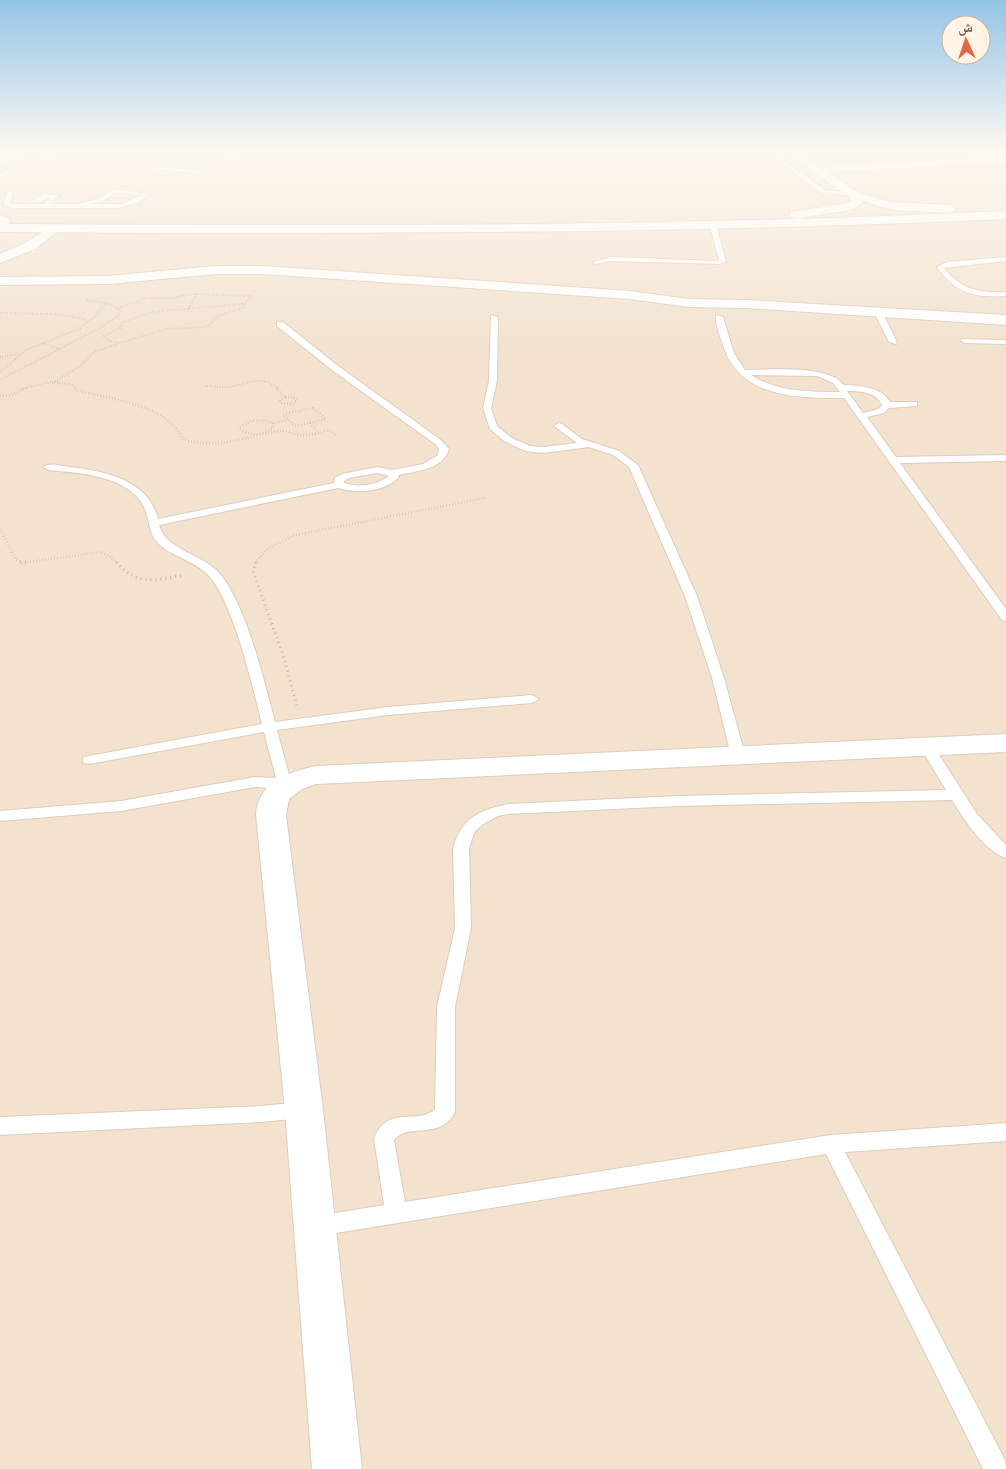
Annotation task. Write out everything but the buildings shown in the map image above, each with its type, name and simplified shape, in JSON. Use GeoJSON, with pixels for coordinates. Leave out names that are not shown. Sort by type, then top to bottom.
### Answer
{"type":"FeatureCollection","features":[{"type":"Feature","properties":{"kind":"street"},"geometry":{"type":"LineString","coordinates":[[1,222],[592,220]]}},
{"type":"Feature","properties":{"kind":"street"},"geometry":{"type":"LineString","coordinates":[[1,222],[53,229],[491,230],[714,226],[885,220]]}},
{"type":"Feature","properties":{"kind":"street"},"geometry":{"type":"LineString","coordinates":[[0,259],[30,246],[53,229]]}},
{"type":"Feature","properties":{"kind":"street"},"geometry":{"type":"LineString","coordinates":[[0,281],[108,280],[215,270],[262,270],[630,295],[689,303],[746,304],[1006,320]]}},
{"type":"Feature","properties":{"kind":"street"},"geometry":{"type":"LineString","coordinates":[[337,1469],[304,1110],[271,807],[278,792],[300,779],[316,775],[1006,743]]}},
{"type":"Feature","properties":{"kind":"lane"},"geometry":{"type":"LineString","coordinates":[[596,262],[611,259],[718,263],[723,261],[714,226]]}},
{"type":"Feature","properties":{"kind":"lane"},"geometry":{"type":"LineString","coordinates":[[1006,259],[952,263],[940,267],[966,292],[982,295],[1006,294]]}},
{"type":"Feature","properties":{"kind":"lane"},"geometry":{"type":"LineString","coordinates":[[878,312],[893,342]]}},
{"type":"Feature","properties":{"kind":"lane"},"geometry":{"type":"LineString","coordinates":[[494,317],[492,381],[487,408],[493,427],[506,439],[528,449],[543,450],[588,445]]}},
{"type":"Feature","properties":{"kind":"lane"},"geometry":{"type":"LineString","coordinates":[[719,317],[733,361],[742,372],[760,382],[782,391],[811,395],[859,389],[875,393],[886,401],[887,405]]}},
{"type":"Feature","properties":{"kind":"lane"},"geometry":{"type":"LineString","coordinates":[[280,324],[335,368],[438,442],[444,449],[442,456],[433,463],[392,473],[377,470],[346,476],[339,480],[339,485]]}},
{"type":"Feature","properties":{"kind":"lane"},"geometry":{"type":"LineString","coordinates":[[965,341],[1006,342]]}},
{"type":"Feature","properties":{"kind":"lane"},"geometry":{"type":"LineString","coordinates":[[742,372],[818,374],[832,378],[1006,617]]}},
{"type":"Feature","properties":{"kind":"lane"},"geometry":{"type":"LineString","coordinates":[[860,416],[881,411],[887,405],[914,404]]}},
{"type":"Feature","properties":{"kind":"lane"},"geometry":{"type":"LineString","coordinates":[[559,426],[579,441],[623,457],[633,465],[639,476],[691,596],[718,678],[738,755]]}},
{"type":"Feature","properties":{"kind":"lane"},"geometry":{"type":"LineString","coordinates":[[893,460],[1006,458]]}},
{"type":"Feature","properties":{"kind":"lane"},"geometry":{"type":"LineString","coordinates":[[0,816],[122,806],[263,781],[286,786],[243,636],[230,602],[212,572],[191,557],[167,545],[160,538],[147,504],[140,496],[122,483],[98,474],[48,467]]}},
{"type":"Feature","properties":{"kind":"lane"},"geometry":{"type":"LineString","coordinates":[[153,523],[339,485],[356,489],[385,483],[393,480],[394,475],[392,473]]}},
{"type":"Feature","properties":{"kind":"lane"},"geometry":{"type":"LineString","coordinates":[[89,760],[269,728],[388,711],[532,699]]}},
{"type":"Feature","properties":{"kind":"lane"},"geometry":{"type":"LineString","coordinates":[[927,746],[981,830],[1006,853]]}},
{"type":"Feature","properties":{"kind":"lane"},"geometry":{"type":"LineString","coordinates":[[396,1213],[384,1138],[387,1131],[394,1127],[438,1120],[445,1112],[446,1007],[463,928],[461,848],[467,832],[480,819],[508,809],[593,804],[818,797],[958,796]]}},
{"type":"Feature","properties":{"kind":"lane"},"geometry":{"type":"LineString","coordinates":[[0,1126],[260,1114],[304,1110]]}},
{"type":"Feature","properties":{"kind":"lane"},"geometry":{"type":"LineString","coordinates":[[314,1226],[831,1144],[1006,1132]]}},
{"type":"Feature","properties":{"kind":"lane"},"geometry":{"type":"LineString","coordinates":[[831,1144],[996,1469]]}},
{"type":"Feature","properties":{"kind":"path"},"geometry":{"type":"LineString","coordinates":[[188,310],[198,294]]}},
{"type":"Feature","properties":{"kind":"path"},"geometry":{"type":"LineString","coordinates":[[0,396],[11,395],[21,389],[52,382],[80,366],[94,352],[120,343],[167,329],[206,326],[218,316],[243,308],[252,296],[198,294],[172,298],[146,298],[118,308],[105,303],[87,300]]}},
{"type":"Feature","properties":{"kind":"path"},"geometry":{"type":"LineString","coordinates":[[0,372],[20,354],[41,342],[73,332],[97,315],[105,303]]}},
{"type":"Feature","properties":{"kind":"path"},"geometry":{"type":"LineString","coordinates":[[120,343],[109,341],[104,336],[120,328],[126,321],[149,313],[188,310],[213,305],[244,305]]}},
{"type":"Feature","properties":{"kind":"path"},"geometry":{"type":"LineString","coordinates":[[0,380],[118,317],[120,313],[118,308]]}},
{"type":"Feature","properties":{"kind":"path"},"geometry":{"type":"LineString","coordinates":[[0,313],[55,314],[87,322]]}},
{"type":"Feature","properties":{"kind":"path"},"geometry":{"type":"LineString","coordinates":[[41,342],[60,349]]}},
{"type":"Feature","properties":{"kind":"path"},"geometry":{"type":"LineString","coordinates":[[0,357],[20,354]]}},
{"type":"Feature","properties":{"kind":"path"},"geometry":{"type":"LineString","coordinates":[[205,386],[222,387],[251,381],[266,381],[273,384],[285,397],[296,398],[297,401],[292,404],[284,404],[280,401],[285,397]]}},
{"type":"Feature","properties":{"kind":"path"},"geometry":{"type":"LineString","coordinates":[[52,382],[71,384],[80,391],[148,409],[175,424],[181,430],[182,438],[192,443],[247,439],[282,431],[292,432],[300,436],[329,430],[336,436]]}},
{"type":"Feature","properties":{"kind":"path"},"geometry":{"type":"LineString","coordinates":[[292,404],[299,411]]}},
{"type":"Feature","properties":{"kind":"path"},"geometry":{"type":"LineString","coordinates":[[313,408],[326,419],[295,426],[283,414],[299,411],[313,408]]}},
{"type":"Feature","properties":{"kind":"path"},"geometry":{"type":"LineString","coordinates":[[273,424],[273,428],[264,433],[246,433],[240,429],[242,424],[252,421],[264,420],[273,424],[289,420]]}},
{"type":"Feature","properties":{"kind":"path"},"geometry":{"type":"LineString","coordinates":[[310,423],[318,432]]}},
{"type":"Feature","properties":{"kind":"path"},"geometry":{"type":"LineString","coordinates":[[302,723],[283,655],[253,571],[256,559],[280,540],[295,535],[485,498]]}},
{"type":"Feature","properties":{"kind":"path"},"geometry":{"type":"LineString","coordinates":[[0,528],[16,560],[22,563],[96,552],[108,554],[129,575],[140,579],[212,572]]}},
{"type":"Feature","properties":{"kind":"shaded area"},"geometry":{"type":"Polygon","coordinates":[[[0,220],[1006,220],[1006,1469],[0,1469],[0,220]]]}}]}
